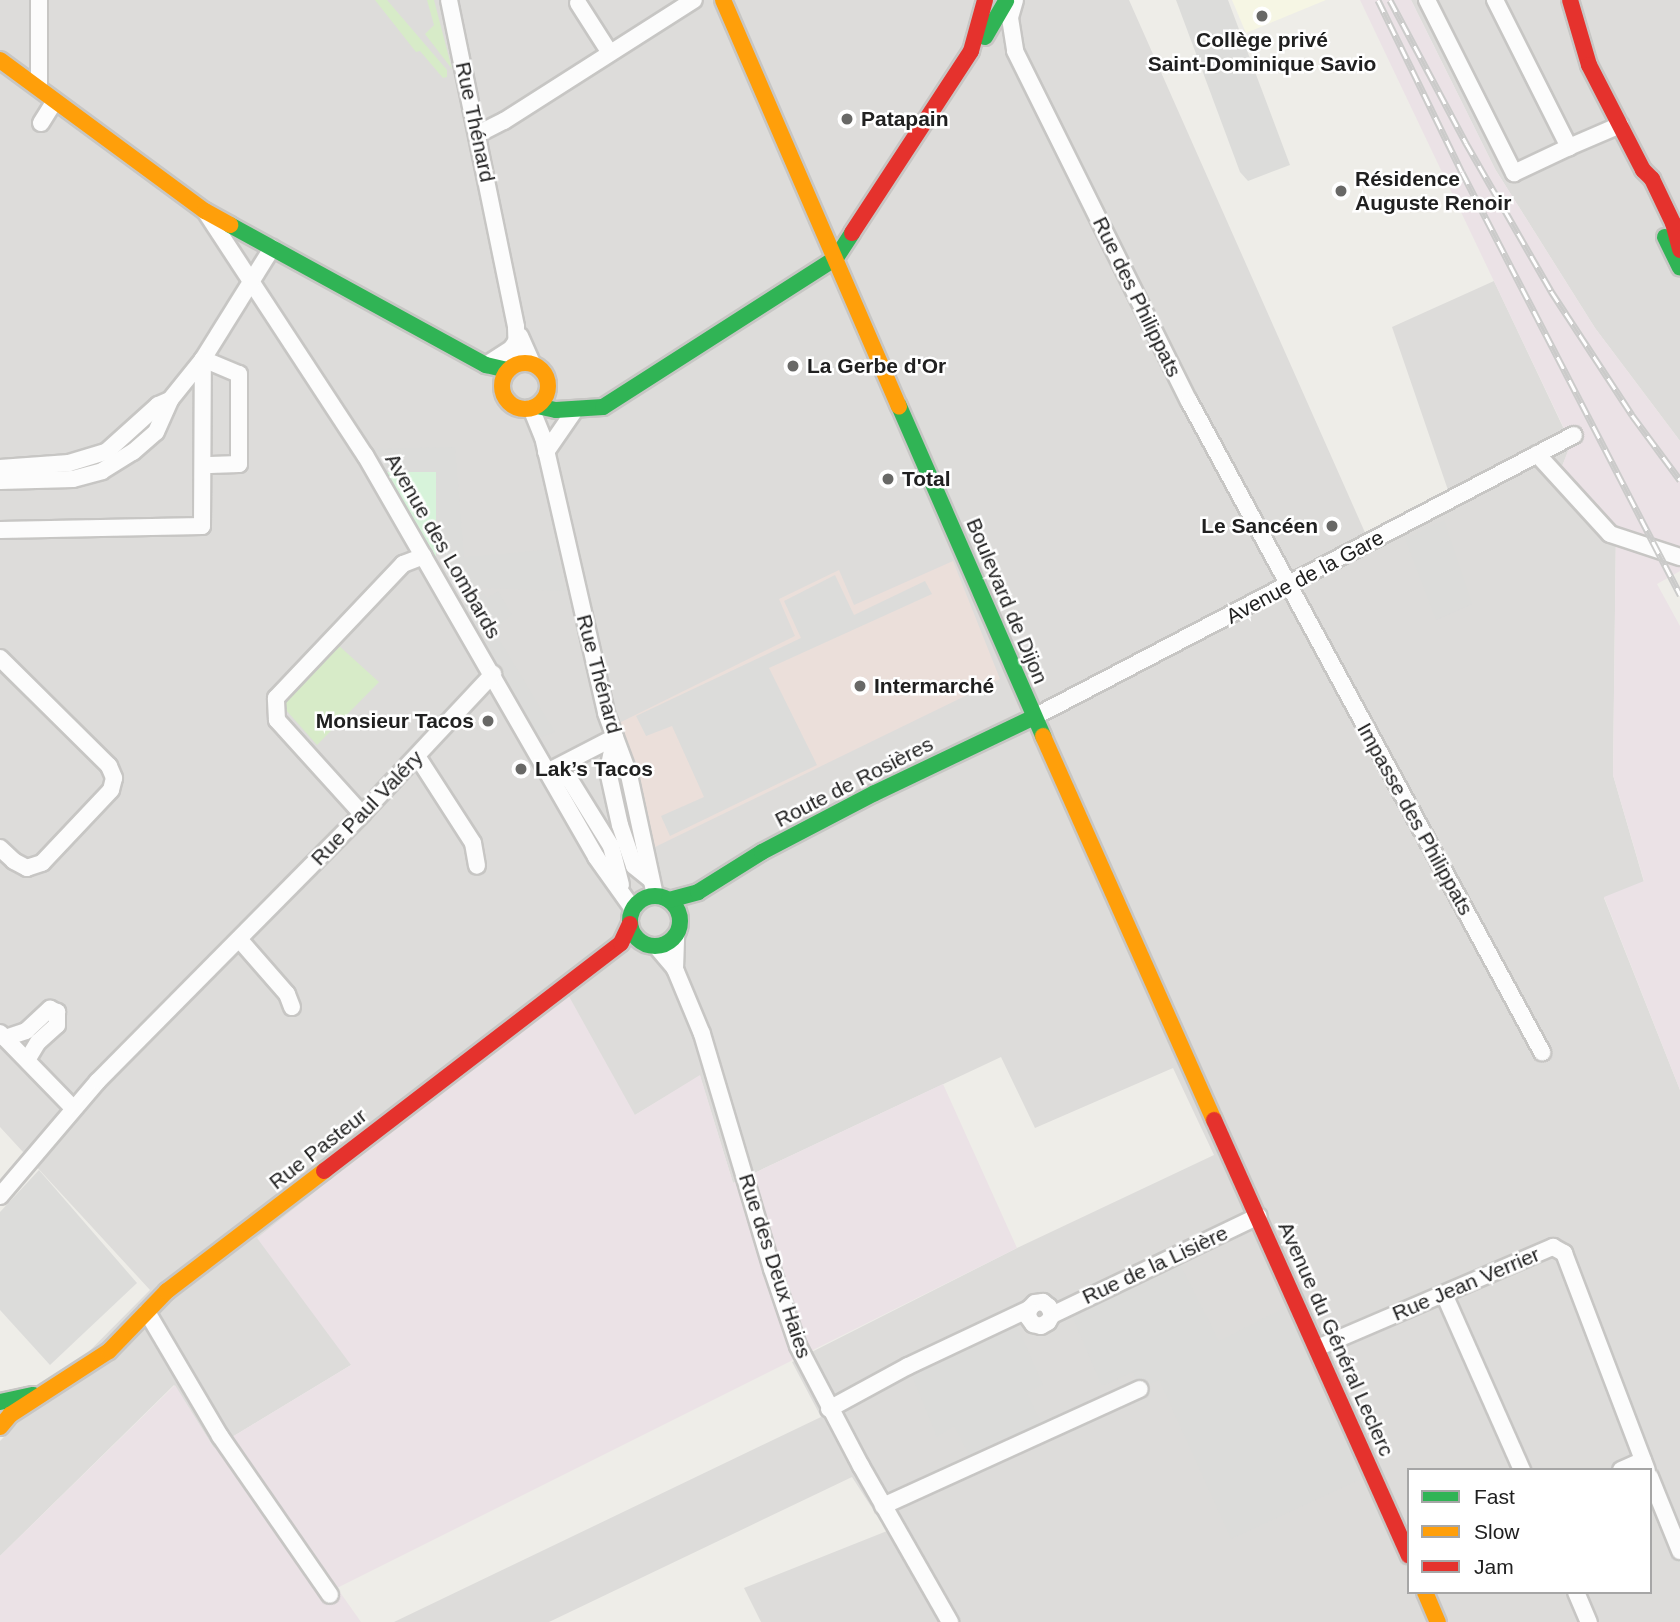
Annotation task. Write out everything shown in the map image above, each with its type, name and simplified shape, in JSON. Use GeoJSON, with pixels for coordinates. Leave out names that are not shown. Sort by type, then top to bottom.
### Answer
{"type":"FeatureCollection","features":[{"type":"Feature","properties":{"kind":"street"},"geometry":{"type":"LineString","coordinates":[[39,0],[39,88]]}},
{"type":"Feature","properties":{"kind":"street","name":"Rue Thénard"},"geometry":{"type":"LineString","coordinates":[[449,0],[517,334],[519,366]]}},
{"type":"Feature","properties":{"kind":"street"},"geometry":{"type":"LineString","coordinates":[[478,134],[694,0]]}},
{"type":"Feature","properties":{"kind":"street","name":"Boulevard de Dijon"},"geometry":{"type":"LineString","coordinates":[[723,0],[1034,717],[1259,1216]]}},
{"type":"Feature","properties":{"kind":"street"},"geometry":{"type":"LineString","coordinates":[[976,47],[985,0]]}},
{"type":"Feature","properties":{"kind":"street"},"geometry":{"type":"LineString","coordinates":[[534,407],[545,399],[548,378],[542,369],[519,366],[502,387],[511,405],[556,410],[603,407],[836,258],[1006,0]]}},
{"type":"Feature","properties":{"kind":"street","name":"Rue des Philippats"},"geometry":{"type":"LineString","coordinates":[[1006,0],[1015,51],[1189,401],[1288,586]]}},
{"type":"Feature","properties":{"kind":"street"},"geometry":{"type":"LineString","coordinates":[[1427,0],[1514,173],[1620,125]]}},
{"type":"Feature","properties":{"kind":"street"},"geometry":{"type":"LineString","coordinates":[[1495,0],[1569,147]]}},
{"type":"Feature","properties":{"kind":"street"},"geometry":{"type":"LineString","coordinates":[[1559,0],[1580,57],[1589,65]]}},
{"type":"Feature","properties":{"kind":"street"},"geometry":{"type":"LineString","coordinates":[[1570,0],[1589,65],[1643,170],[1652,179],[1666,208],[1680,250]]}},
{"type":"Feature","properties":{"kind":"street"},"geometry":{"type":"LineString","coordinates":[[578,3],[610,53]]}},
{"type":"Feature","properties":{"kind":"street"},"geometry":{"type":"LineString","coordinates":[[976,47],[990,37],[1001,39],[1015,51]]}},
{"type":"Feature","properties":{"kind":"street","name":"Avenue des Lombards"},"geometry":{"type":"LineString","coordinates":[[0,60],[205,212],[486,365],[502,387]]}},
{"type":"Feature","properties":{"kind":"street"},"geometry":{"type":"LineString","coordinates":[[41,123],[55,101]]}},
{"type":"Feature","properties":{"kind":"street"},"geometry":{"type":"LineString","coordinates":[[1643,170],[1644,181],[1661,215],[1667,243],[1680,268]]}},
{"type":"Feature","properties":{"kind":"street","name":"Avenue des Lombards"},"geometry":{"type":"LineString","coordinates":[[205,212],[365,456],[549,771]]}},
{"type":"Feature","properties":{"kind":"street"},"geometry":{"type":"LineString","coordinates":[[0,481],[73,479],[102,471],[133,453],[156,432],[170,400],[203,359],[272,248]]}},
{"type":"Feature","properties":{"kind":"street"},"geometry":{"type":"LineString","coordinates":[[486,365],[511,349],[517,334]]}},
{"type":"Feature","properties":{"kind":"street"},"geometry":{"type":"LineString","coordinates":[[203,359],[239,374],[239,464],[203,465]]}},
{"type":"Feature","properties":{"kind":"street"},"geometry":{"type":"LineString","coordinates":[[0,530],[202,526],[203,359]]}},
{"type":"Feature","properties":{"kind":"street","name":"Avenue des Lombards"},"geometry":{"type":"LineString","coordinates":[[486,365],[519,366]]}},
{"type":"Feature","properties":{"kind":"street"},"geometry":{"type":"LineString","coordinates":[[548,389],[582,409]]}},
{"type":"Feature","properties":{"kind":"street"},"geometry":{"type":"LineString","coordinates":[[0,468],[69,463],[106,453],[158,405],[170,400]]}},
{"type":"Feature","properties":{"kind":"street","name":"Rue Thénard"},"geometry":{"type":"LineString","coordinates":[[534,407],[606,713],[635,797],[659,892]]}},
{"type":"Feature","properties":{"kind":"street"},"geometry":{"type":"LineString","coordinates":[[546,452],[582,409]]}},
{"type":"Feature","properties":{"kind":"street","name":"Avenue de la Gare"},"geometry":{"type":"LineString","coordinates":[[1034,717],[1574,435]]}},
{"type":"Feature","properties":{"kind":"street"},"geometry":{"type":"LineString","coordinates":[[1537,454],[1610,534],[1680,557]]}},
{"type":"Feature","properties":{"kind":"street"},"geometry":{"type":"LineString","coordinates":[[362,814],[277,720],[276,698],[403,565],[424,556]]}},
{"type":"Feature","properties":{"kind":"street","name":"Impasse des Philippats"},"geometry":{"type":"LineString","coordinates":[[1288,586],[1542,1052]]}},
{"type":"Feature","properties":{"kind":"street"},"geometry":{"type":"LineString","coordinates":[[0,658],[109,766],[114,778],[111,790],[42,863],[27,868],[14,862],[0,848]]}},
{"type":"Feature","properties":{"kind":"street","name":"Rue Paul Valéry"},"geometry":{"type":"LineString","coordinates":[[0,1196],[73,1108],[362,814],[493,674]]}},
{"type":"Feature","properties":{"kind":"street","name":"Route de Rosières"},"geometry":{"type":"LineString","coordinates":[[680,918],[698,892],[762,852],[852,804],[1034,717]]}},
{"type":"Feature","properties":{"kind":"street"},"geometry":{"type":"LineString","coordinates":[[549,771],[615,737]]}},
{"type":"Feature","properties":{"kind":"street"},"geometry":{"type":"LineString","coordinates":[[417,756],[473,843],[477,866]]}},
{"type":"Feature","properties":{"kind":"street"},"geometry":{"type":"LineString","coordinates":[[549,771],[570,780],[611,846],[629,909],[649,944]]}},
{"type":"Feature","properties":{"kind":"street"},"geometry":{"type":"LineString","coordinates":[[621,943],[667,943],[676,935],[680,918],[677,908],[659,892],[642,899],[629,909]]}},
{"type":"Feature","properties":{"kind":"street","name":"Route de Rosières"},"geometry":{"type":"LineString","coordinates":[[659,892],[698,892]]}},
{"type":"Feature","properties":{"kind":"street","name":"Rue Pasteur"},"geometry":{"type":"LineString","coordinates":[[0,1427],[10,1415],[109,1351],[167,1291],[621,943],[629,909]]}},
{"type":"Feature","properties":{"kind":"street","name":"Rue des Deux Haies"},"geometry":{"type":"LineString","coordinates":[[675,969],[676,935]]}},
{"type":"Feature","properties":{"kind":"street"},"geometry":{"type":"LineString","coordinates":[[239,939],[287,994],[292,1007]]}},
{"type":"Feature","properties":{"kind":"street","name":"Rue des Deux Haies"},"geometry":{"type":"LineString","coordinates":[[649,944],[675,969],[702,1034],[772,1269],[798,1346],[829,1409],[950,1622]]}},
{"type":"Feature","properties":{"kind":"street"},"geometry":{"type":"LineString","coordinates":[[2,1036],[26,1031],[50,1009],[57,1012],[57,1025],[38,1042],[27,1060]]}},
{"type":"Feature","properties":{"kind":"street"},"geometry":{"type":"LineString","coordinates":[[2,1036],[73,1108]]}},
{"type":"Feature","properties":{"kind":"street","name":"Rue de la Lisière"},"geometry":{"type":"LineString","coordinates":[[829,1409],[908,1366],[1029,1309],[1035,1303],[1043,1302],[1052,1315],[1259,1216]]}},
{"type":"Feature","properties":{"kind":"street","name":"Avenue du Général Leclerc"},"geometry":{"type":"LineString","coordinates":[[1259,1216],[1407,1550]]}},
{"type":"Feature","properties":{"kind":"street","name":"Rue Jean Verrier"},"geometry":{"type":"LineString","coordinates":[[1317,1348],[1553,1247],[1564,1253],[1645,1465]]}},
{"type":"Feature","properties":{"kind":"street"},"geometry":{"type":"LineString","coordinates":[[1444,1294],[1521,1468]]}},
{"type":"Feature","properties":{"kind":"street"},"geometry":{"type":"LineString","coordinates":[[147,1312],[219,1436],[330,1595]]}},
{"type":"Feature","properties":{"kind":"street"},"geometry":{"type":"LineString","coordinates":[[883,1506],[1140,1389]]}},
{"type":"Feature","properties":{"kind":"street","name":"Rue Pasteur"},"geometry":{"type":"LineString","coordinates":[[0,1402],[45,1392]]}},
{"type":"Feature","properties":{"kind":"street"},"geometry":{"type":"LineString","coordinates":[[1652,1483],[1680,1551]]}},
{"type":"Feature","properties":{"kind":"street"},"geometry":{"type":"LineString","coordinates":[[1426,1594],[1438,1622]]}},
{"type":"Feature","properties":{"kind":"street"},"geometry":{"type":"LineString","coordinates":[[1577,1594],[1589,1622]]}},
{"type":"Feature","properties":{"kind":"shaded area"},"geometry":{"type":"Polygon","coordinates":[[[0,0],[974,0],[986,27],[1004,0],[1129,0],[1367,537],[1450,496],[1392,327],[1494,281],[1571,444],[1561,469],[1616,527],[1613,775],[1644,882],[1604,898],[1680,1090],[1680,1622],[761,1622],[744,1588],[887,1531],[852,1477],[549,1622],[394,1622],[821,1417],[792,1362],[1017,1248],[1214,1155],[1173,1068],[1035,1128],[1001,1057],[733,1183],[700,1076],[635,1115],[351,1365],[214,1448],[174,1385],[0,1556],[0,1441],[150,1290],[0,1127],[0,0]]]}},
{"type":"Feature","properties":{"kind":"shaded area"},"geometry":{"type":"Polygon","coordinates":[[[1176,0],[1228,0],[1290,165],[1248,181],[1240,172],[1176,0]]]}},
{"type":"Feature","properties":{"kind":"shaded area","name":"Collège privé Saint-Dominique Savio"},"geometry":{"type":"Polygon","coordinates":[[[1232,0],[1326,0],[1246,33],[1232,0]]]}},
{"type":"Feature","properties":{"kind":"shaded area"},"geometry":{"type":"Polygon","coordinates":[[[1360,0],[1411,0],[1495,169],[1595,328],[1680,441],[1680,571],[1657,584],[1680,626],[1680,1090],[1604,897],[1644,881],[1613,775],[1616,527],[1561,469],[1571,443],[1360,0]]]}},
{"type":"Feature","properties":{"kind":"shaded area"},"geometry":{"type":"Polygon","coordinates":[[[1411,0],[1680,0],[1680,441],[1595,328],[1495,169],[1411,0]]]}},
{"type":"Feature","properties":{"kind":"shaded area"},"geometry":{"type":"Polygon","coordinates":[[[455,447],[464,557],[555,549],[566,591],[448,587],[443,578],[436,472],[385,472],[372,449],[455,447]]]}},
{"type":"Feature","properties":{"kind":"shaded area"},"geometry":{"type":"Polygon","coordinates":[[[1444,520],[1472,604],[1436,620],[1405,539],[1444,520]]]}},
{"type":"Feature","properties":{"kind":"shaded area"},"geometry":{"type":"Polygon","coordinates":[[[953,561],[1000,679],[653,848],[619,723],[795,636],[779,599],[839,570],[854,605],[953,561]]]}},
{"type":"Feature","properties":{"kind":"shaded area"},"geometry":{"type":"Polygon","coordinates":[[[835,575],[854,615],[925,581],[932,594],[769,668],[817,765],[670,836],[661,816],[704,797],[672,726],[646,736],[636,716],[801,638],[784,601],[835,575]]]}},
{"type":"Feature","properties":{"kind":"shaded area"},"geometry":{"type":"Polygon","coordinates":[[[498,591],[512,615],[493,629],[555,732],[534,739],[461,607],[483,593],[487,598],[498,591]]]}},
{"type":"Feature","properties":{"kind":"shaded area"},"geometry":{"type":"Polygon","coordinates":[[[566,991],[635,1115],[700,1075],[733,1183],[943,1084],[1017,1248],[337,1588],[361,1622],[0,1622],[0,1556],[175,1385],[214,1448],[351,1365],[257,1238],[566,991]]]}},
{"type":"Feature","properties":{"kind":"shaded area"},"geometry":{"type":"Polygon","coordinates":[[[39,1170],[137,1283],[50,1365],[0,1310],[0,1212],[39,1170]]]}},
{"type":"Feature","properties":{"kind":"shaded area"},"geometry":{"type":"Polygon","coordinates":[[[1175,1254],[1219,1341],[1286,1307],[1361,1479],[1231,1539],[1159,1380],[1140,1389],[1133,1372],[1102,1386],[1068,1307],[1175,1254]]]}},
{"type":"Feature","properties":{"kind":"shaded area"},"geometry":{"type":"Polygon","coordinates":[[[1013,1316],[1043,1385],[1027,1393],[1042,1424],[970,1457],[954,1426],[937,1437],[908,1366],[1013,1316]]]}},
{"type":"Feature","properties":{"kind":"green space"},"geometry":{"type":"Polygon","coordinates":[[[375,0],[387,0],[447,70],[447,77],[443,78],[420,51],[416,52],[375,0]]]}},
{"type":"Feature","properties":{"kind":"green space"},"geometry":{"type":"Polygon","coordinates":[[[427,0],[434,0],[452,69],[425,34],[434,25],[427,0]]]}},
{"type":"Feature","properties":{"kind":"green space"},"geometry":{"type":"Polygon","coordinates":[[[385,472],[436,472],[436,557],[385,472]]]}},
{"type":"Feature","properties":{"kind":"green space"},"geometry":{"type":"Polygon","coordinates":[[[337,644],[379,682],[317,745],[285,709],[285,698],[337,644]]]}},
{"type":"Feature","properties":{"kind":"railway"},"geometry":{"type":"LineString","coordinates":[[1378,0],[1462,172],[1680,595]]}},
{"type":"Feature","properties":{"kind":"railway"},"geometry":{"type":"LineString","coordinates":[[1390,0],[1466,143],[1551,291],[1632,415],[1680,480]]}},
{"type":"Feature","properties":{"kind":"traffic: fast"},"geometry":{"type":"LineString","coordinates":[[985,37],[1006,1]]}},
{"type":"Feature","properties":{"kind":"traffic: fast"},"geometry":{"type":"LineString","coordinates":[[230,225],[486,365],[507,370]]}},
{"type":"Feature","properties":{"kind":"traffic: fast"},"geometry":{"type":"LineString","coordinates":[[537,406],[556,410],[603,407],[836,258],[852,233]]}},
{"type":"Feature","properties":{"kind":"traffic: fast"},"geometry":{"type":"LineString","coordinates":[[1665,237],[1680,268]]}},
{"type":"Feature","properties":{"kind":"traffic: fast"},"geometry":{"type":"LineString","coordinates":[[899,406],[1043,736]]}},
{"type":"Feature","properties":{"kind":"traffic: fast"},"geometry":{"type":"LineString","coordinates":[[669,900],[698,892],[762,852],[875,793],[1034,717]]}},
{"type":"Feature","properties":{"kind":"traffic: fast"},"geometry":{"type":"LineString","coordinates":[[655,896],[672,904],[680,921],[672,938],[655,946],[638,938],[630,921],[638,904],[655,896]]}},
{"type":"Feature","properties":{"kind":"traffic: fast"},"geometry":{"type":"LineString","coordinates":[[0,1402],[33,1395]]}},
{"type":"Feature","properties":{"kind":"traffic: slow"},"geometry":{"type":"LineString","coordinates":[[723,0],[899,406]]}},
{"type":"Feature","properties":{"kind":"traffic: slow"},"geometry":{"type":"LineString","coordinates":[[0,60],[205,211],[230,225]]}},
{"type":"Feature","properties":{"kind":"traffic: slow"},"geometry":{"type":"LineString","coordinates":[[525,363],[541,370],[548,386],[541,402],[525,409],[509,402],[502,386],[509,370],[525,363]]}},
{"type":"Feature","properties":{"kind":"traffic: slow"},"geometry":{"type":"LineString","coordinates":[[1043,736],[1214,1120]]}},
{"type":"Feature","properties":{"kind":"traffic: slow"},"geometry":{"type":"LineString","coordinates":[[0,1427],[10,1415],[109,1351],[167,1291],[324,1171]]}},
{"type":"Feature","properties":{"kind":"traffic: slow"},"geometry":{"type":"LineString","coordinates":[[1426,1594],[1438,1622]]}},
{"type":"Feature","properties":{"kind":"traffic: jam"},"geometry":{"type":"LineString","coordinates":[[852,233],[971,51],[985,0]]}},
{"type":"Feature","properties":{"kind":"traffic: jam"},"geometry":{"type":"LineString","coordinates":[[1570,0],[1589,65],[1643,170],[1652,179],[1673,223],[1680,250]]}},
{"type":"Feature","properties":{"kind":"traffic: jam"},"geometry":{"type":"LineString","coordinates":[[324,1171],[621,943],[630,924]]}},
{"type":"Feature","properties":{"kind":"traffic: jam"},"geometry":{"type":"LineString","coordinates":[[1214,1120],[1407,1551]]}},
{"type":"Feature","properties":{"kind":"place","name":"Collège privé Saint-Dominique Savio"},"geometry":{"type":"Point","coordinates":[1262,16]}},
{"type":"Feature","properties":{"kind":"place","name":"Patapain"},"geometry":{"type":"Point","coordinates":[847,119]}},
{"type":"Feature","properties":{"kind":"place","name":"Résidence Auguste Renoir"},"geometry":{"type":"Point","coordinates":[1341,191]}},
{"type":"Feature","properties":{"kind":"place","name":"La Gerbe d'Or"},"geometry":{"type":"Point","coordinates":[793,366]}},
{"type":"Feature","properties":{"kind":"place","name":"Total"},"geometry":{"type":"Point","coordinates":[888,479]}},
{"type":"Feature","properties":{"kind":"place","name":"Le Sancéen"},"geometry":{"type":"Point","coordinates":[1332,526]}},
{"type":"Feature","properties":{"kind":"place","name":"Intermarché"},"geometry":{"type":"Point","coordinates":[860,686]}},
{"type":"Feature","properties":{"kind":"place","name":"Monsieur Tacos"},"geometry":{"type":"Point","coordinates":[488,721]}},
{"type":"Feature","properties":{"kind":"place","name":"Lak’s Tacos"},"geometry":{"type":"Point","coordinates":[521,769]}}]}
